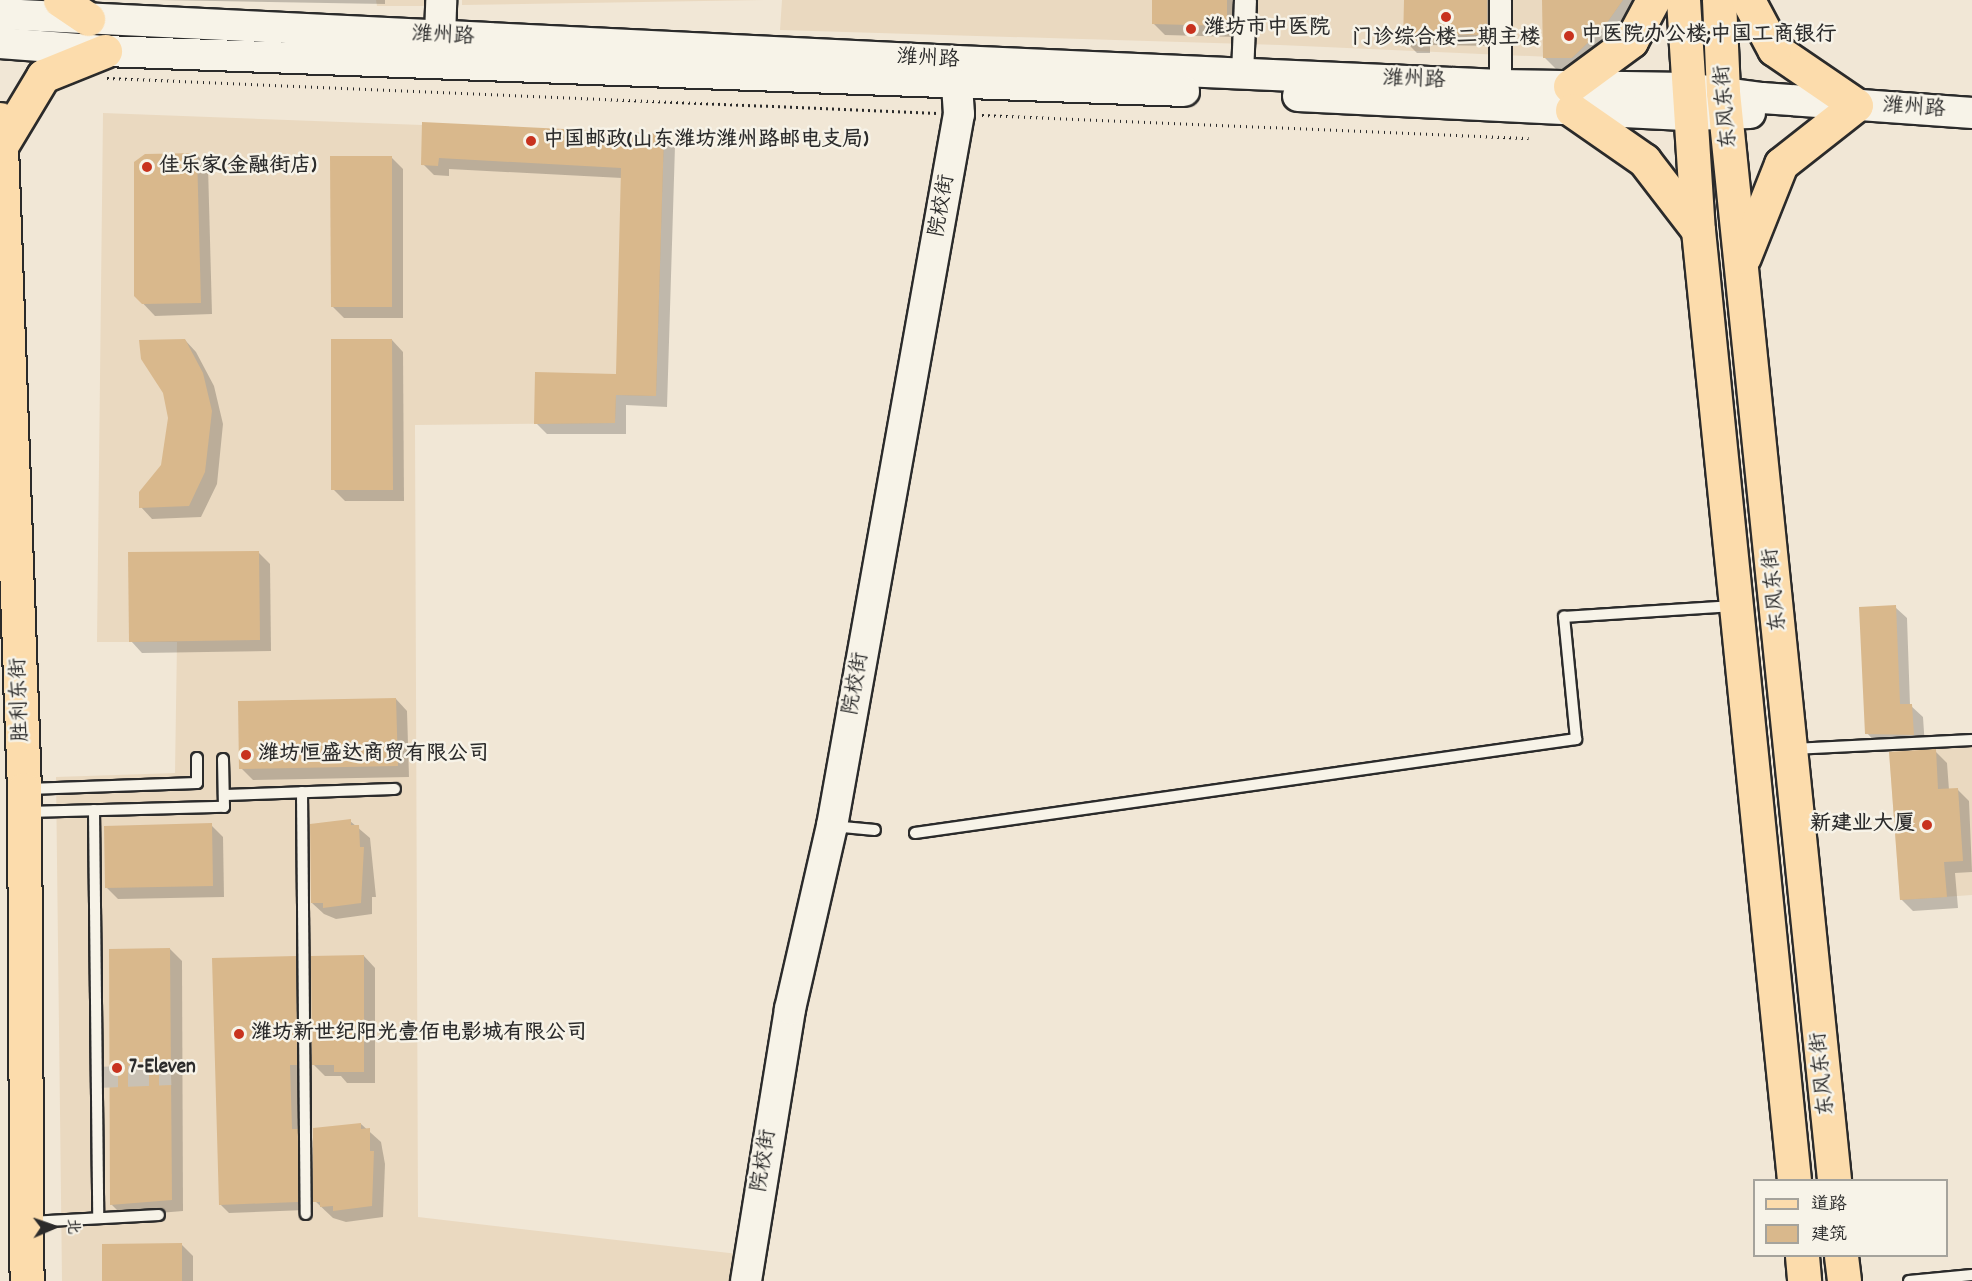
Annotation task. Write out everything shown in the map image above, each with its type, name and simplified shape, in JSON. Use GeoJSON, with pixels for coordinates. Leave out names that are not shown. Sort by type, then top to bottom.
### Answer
{"type":"FeatureCollection","features":[{"type":"Feature","properties":{"kind":"main road"},"geometry":{"type":"LineString","coordinates":[[60,0],[88,19]]}},
{"type":"Feature","properties":{"kind":"main road"},"geometry":{"type":"LineString","coordinates":[[440,38],[441,0]]}},
{"type":"Feature","properties":{"kind":"main road"},"geometry":{"type":"LineString","coordinates":[[1653,0],[1631,41],[1571,98],[1644,160],[1698,230]]}},
{"type":"Feature","properties":{"kind":"main road","name":"东风东街"},"geometry":{"type":"LineString","coordinates":[[1683,0],[1698,230],[1794,1179]]}},
{"type":"Feature","properties":{"kind":"main road","name":"东风东街"},"geometry":{"type":"LineString","coordinates":[[1719,0],[1725,102],[1834,1179]]}},
{"type":"Feature","properties":{"kind":"main road"},"geometry":{"type":"LineString","coordinates":[[1742,262],[1781,164],[1856,105],[1774,49],[1748,0]]}},
{"type":"Feature","properties":{"kind":"main road","name":"潍州路"},"geometry":{"type":"LineString","coordinates":[[0,14],[440,38],[1500,84],[1571,98]]}},
{"type":"Feature","properties":{"kind":"main road","name":"潍州路"},"geometry":{"type":"LineString","coordinates":[[0,43],[105,64],[958,100],[1242,93],[1725,102],[1763,114],[1856,105],[1972,112]]}},
{"type":"Feature","properties":{"kind":"main road"},"geometry":{"type":"LineString","coordinates":[[0,133],[43,76],[105,64]]}},
{"type":"Feature","properties":{"kind":"main road","name":"院校街"},"geometry":{"type":"LineString","coordinates":[[746,1281],[790,1009],[832,826],[958,100]]}},
{"type":"Feature","properties":{"kind":"main road","name":"胜利东街"},"geometry":{"type":"LineString","coordinates":[[0,133],[24,801],[27,1281]]}},
{"type":"Feature","properties":{"kind":"main road"},"geometry":{"type":"LineString","coordinates":[[1802,1257],[1804,1281]]}},
{"type":"Feature","properties":{"kind":"main road"},"geometry":{"type":"LineString","coordinates":[[1841,1257],[1844,1281]]}},
{"type":"Feature","properties":{"kind":"street"},"geometry":{"type":"LineString","coordinates":[[1242,74],[1245,0]]}},
{"type":"Feature","properties":{"kind":"street"},"geometry":{"type":"LineString","coordinates":[[1500,0],[1500,84]]}},
{"type":"Feature","properties":{"kind":"lane"},"geometry":{"type":"LineString","coordinates":[[915,833],[1576,739],[1564,617],[1736,606]]}},
{"type":"Feature","properties":{"kind":"lane"},"geometry":{"type":"LineString","coordinates":[[1792,749],[1972,740]]}},
{"type":"Feature","properties":{"kind":"lane"},"geometry":{"type":"LineString","coordinates":[[24,801],[197,783],[197,758]]}},
{"type":"Feature","properties":{"kind":"lane"},"geometry":{"type":"LineString","coordinates":[[24,801],[94,810],[224,807],[223,759]]}},
{"type":"Feature","properties":{"kind":"lane"},"geometry":{"type":"LineString","coordinates":[[224,795],[395,789]]}},
{"type":"Feature","properties":{"kind":"lane"},"geometry":{"type":"LineString","coordinates":[[302,792],[306,1214]]}},
{"type":"Feature","properties":{"kind":"lane"},"geometry":{"type":"LineString","coordinates":[[94,810],[98,1218]]}},
{"type":"Feature","properties":{"kind":"lane"},"geometry":{"type":"LineString","coordinates":[[832,826],[875,830]]}},
{"type":"Feature","properties":{"kind":"lane"},"geometry":{"type":"LineString","coordinates":[[26,1222],[159,1215]]}},
{"type":"Feature","properties":{"kind":"lane"},"geometry":{"type":"LineString","coordinates":[[1909,1281],[1972,1275]]}},
{"type":"Feature","properties":{"kind":"path"},"geometry":{"type":"LineString","coordinates":[[105,64],[958,100],[1530,138]]}},
{"type":"Feature","properties":{"kind":"shaded area"},"geometry":{"type":"Polygon","coordinates":[[[376,0],[426,0],[426,6],[377,6],[376,0]]]}},
{"type":"Feature","properties":{"kind":"shaded area"},"geometry":{"type":"Polygon","coordinates":[[[462,0],[766,0],[462,5],[462,0]]]}},
{"type":"Feature","properties":{"kind":"shaded area","name":"潍坊市中医院"},"geometry":{"type":"Polygon","coordinates":[[[782,0],[1623,0],[1604,27],[1572,58],[1280,45],[780,30],[782,0]]]}},
{"type":"Feature","properties":{"kind":"shaded area"},"geometry":{"type":"Polygon","coordinates":[[[103,113],[664,134],[656,396],[616,395],[615,423],[415,425],[418,1217],[738,1254],[733,1281],[62,1281],[56,777],[175,773],[177,642],[97,642],[103,113]]]}},
{"type":"Feature","properties":{"kind":"shaded area","name":"新建业大厦"},"geometry":{"type":"Polygon","coordinates":[[[1972,745],[1972,895],[1900,900],[1889,750],[1972,745]]]}},
{"type":"Feature","properties":{"kind":"building"},"geometry":{"type":"Polygon","coordinates":[[[1152,0],[1227,0],[1227,26],[1152,24],[1152,0]]]}},
{"type":"Feature","properties":{"kind":"building","name":"门诊综合楼二期主楼"},"geometry":{"type":"Polygon","coordinates":[[[1404,0],[1487,0],[1487,35],[1419,34],[1419,42],[1403,42],[1404,0]]]}},
{"type":"Feature","properties":{"kind":"building","name":"中医院办公楼;中国工商银行"},"geometry":{"type":"Polygon","coordinates":[[[1542,0],[1623,0],[1604,27],[1572,58],[1543,58],[1542,0]]]}},
{"type":"Feature","properties":{"kind":"building"},"geometry":{"type":"Polygon","coordinates":[[[422,122],[664,134],[656,396],[616,395],[615,423],[534,424],[535,372],[616,374],[621,168],[439,158],[438,166],[421,165],[422,122]]]}},
{"type":"Feature","properties":{"kind":"building"},"geometry":{"type":"Polygon","coordinates":[[[197,153],[201,303],[142,304],[134,296],[134,162],[145,154],[197,153]]]}},
{"type":"Feature","properties":{"kind":"building"},"geometry":{"type":"Polygon","coordinates":[[[330,156],[392,156],[392,307],[331,307],[330,156]]]}},
{"type":"Feature","properties":{"kind":"building"},"geometry":{"type":"Polygon","coordinates":[[[185,339],[203,373],[212,411],[205,472],[189,506],[139,508],[139,492],[161,465],[168,418],[163,393],[141,359],[139,340],[185,339]]]}},
{"type":"Feature","properties":{"kind":"building"},"geometry":{"type":"Polygon","coordinates":[[[331,339],[392,339],[393,490],[331,490],[331,339]]]}},
{"type":"Feature","properties":{"kind":"building"},"geometry":{"type":"Polygon","coordinates":[[[259,551],[260,640],[129,642],[128,552],[259,551]]]}},
{"type":"Feature","properties":{"kind":"building"},"geometry":{"type":"Polygon","coordinates":[[[1896,605],[1900,704],[1912,704],[1914,735],[1865,734],[1859,607],[1896,605]]]}},
{"type":"Feature","properties":{"kind":"building"},"geometry":{"type":"Polygon","coordinates":[[[396,698],[398,766],[239,769],[238,701],[396,698]]]}},
{"type":"Feature","properties":{"kind":"building","name":"新建业大厦"},"geometry":{"type":"Polygon","coordinates":[[[1936,749],[1938,789],[1958,788],[1963,861],[1944,862],[1947,897],[1900,900],[1889,752],[1936,749]]]}},
{"type":"Feature","properties":{"kind":"building"},"geometry":{"type":"Polygon","coordinates":[[[351,819],[351,825],[359,825],[360,847],[364,847],[361,903],[323,908],[323,903],[311,903],[310,824],[351,819]]]}},
{"type":"Feature","properties":{"kind":"building"},"geometry":{"type":"Polygon","coordinates":[[[212,823],[213,886],[105,888],[104,826],[212,823]]]}},
{"type":"Feature","properties":{"kind":"building"},"geometry":{"type":"Polygon","coordinates":[[[170,948],[172,1200],[110,1205],[109,949],[170,948]]]}},
{"type":"Feature","properties":{"kind":"building"},"geometry":{"type":"Polygon","coordinates":[[[364,955],[364,1072],[334,1072],[334,1065],[312,1065],[311,956],[364,955]]]}},
{"type":"Feature","properties":{"kind":"building"},"geometry":{"type":"Polygon","coordinates":[[[296,956],[297,1065],[290,1065],[292,1129],[298,1129],[298,1202],[219,1205],[212,958],[296,956]]]}},
{"type":"Feature","properties":{"kind":"building"},"geometry":{"type":"Polygon","coordinates":[[[361,1123],[361,1129],[370,1128],[370,1151],[374,1151],[372,1206],[333,1211],[333,1206],[320,1207],[320,1202],[313,1202],[313,1128],[361,1123]]]}},
{"type":"Feature","properties":{"kind":"building"},"geometry":{"type":"Polygon","coordinates":[[[182,1243],[182,1281],[102,1281],[102,1244],[182,1243]]]}},
{"type":"Feature","properties":{"kind":"tunnel"},"geometry":{"type":"LineString","coordinates":[[97,1077],[171,1074]]}},
{"type":"Feature","properties":{"kind":"place","name":"门诊综合楼二期主楼"},"geometry":{"type":"Point","coordinates":[1446,17]}},
{"type":"Feature","properties":{"kind":"place","name":"潍坊市中医院"},"geometry":{"type":"Point","coordinates":[1191,29]}},
{"type":"Feature","properties":{"kind":"place","name":"中医院办公楼;中国工商银行"},"geometry":{"type":"Point","coordinates":[1569,36]}},
{"type":"Feature","properties":{"kind":"place","name":"中国邮政(山东潍坊潍州路邮电支局)"},"geometry":{"type":"Point","coordinates":[531,141]}},
{"type":"Feature","properties":{"kind":"place","name":"佳乐家(金融街店)"},"geometry":{"type":"Point","coordinates":[147,167]}},
{"type":"Feature","properties":{"kind":"place","name":"潍坊恒盛达商贸有限公司"},"geometry":{"type":"Point","coordinates":[246,755]}},
{"type":"Feature","properties":{"kind":"place","name":"新建业大厦"},"geometry":{"type":"Point","coordinates":[1927,825]}},
{"type":"Feature","properties":{"kind":"place","name":"潍坊新世纪阳光壹佰电影城有限公司"},"geometry":{"type":"Point","coordinates":[239,1034]}},
{"type":"Feature","properties":{"kind":"place","name":"7-Eleven"},"geometry":{"type":"Point","coordinates":[117,1068]}}]}
